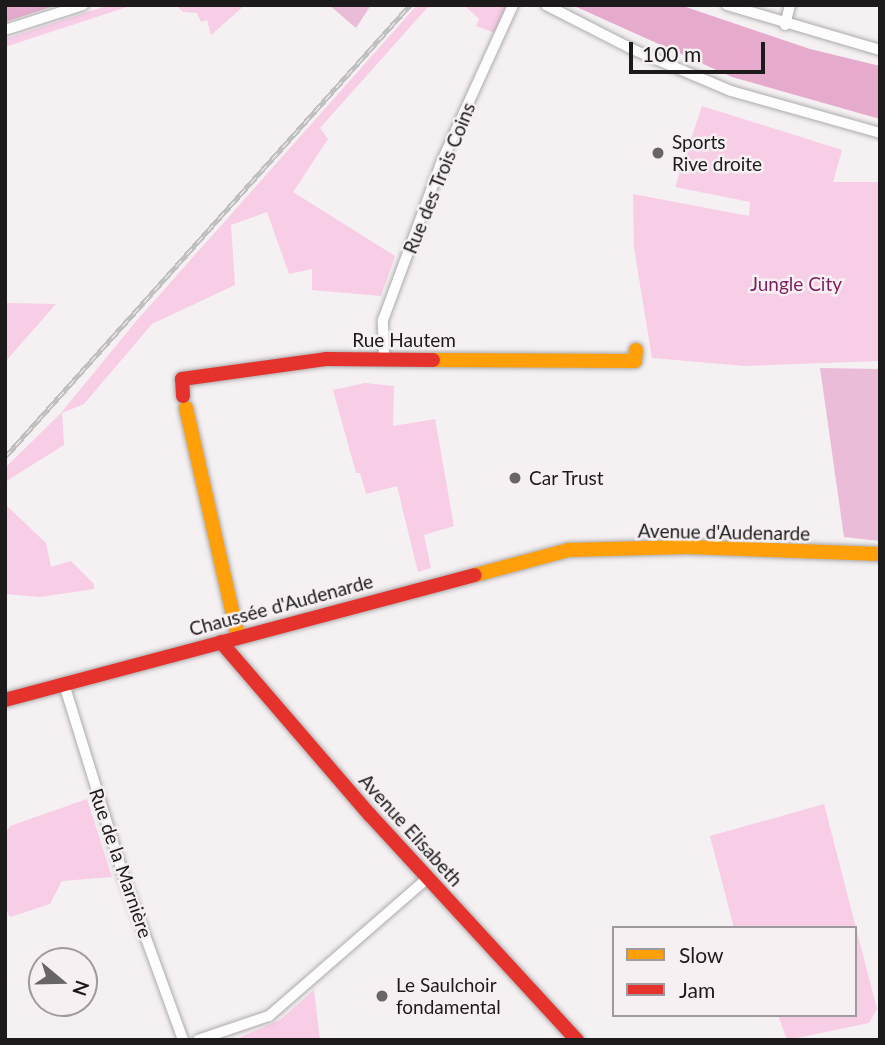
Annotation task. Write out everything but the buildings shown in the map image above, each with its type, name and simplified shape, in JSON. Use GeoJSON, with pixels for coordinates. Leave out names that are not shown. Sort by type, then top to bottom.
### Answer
{"type":"FeatureCollection","features":[{"type":"Feature","properties":{"kind":"street"},"geometry":{"type":"LineString","coordinates":[[5,30],[83,5]]}},
{"type":"Feature","properties":{"kind":"street","name":"Rue des Trois Coins"},"geometry":{"type":"LineString","coordinates":[[384,356],[383,320],[438,171],[513,5]]}},
{"type":"Feature","properties":{"kind":"street"},"geometry":{"type":"LineString","coordinates":[[546,5],[634,50],[731,91],[880,133]]}},
{"type":"Feature","properties":{"kind":"street"},"geometry":{"type":"LineString","coordinates":[[727,5],[785,26],[880,50]]}},
{"type":"Feature","properties":{"kind":"street"},"geometry":{"type":"LineString","coordinates":[[785,26],[790,5]]}},
{"type":"Feature","properties":{"kind":"street","name":"Rue Hautem"},"geometry":{"type":"LineString","coordinates":[[238,636],[182,379],[326,359],[384,356],[635,361],[636,351]]}},
{"type":"Feature","properties":{"kind":"street","name":"Avenue d'Audenarde"},"geometry":{"type":"LineString","coordinates":[[568,550],[688,547],[880,554]]}},
{"type":"Feature","properties":{"kind":"street","name":"Chaussée d'Audenarde"},"geometry":{"type":"LineString","coordinates":[[5,700],[568,550]]}},
{"type":"Feature","properties":{"kind":"street","name":"Avenue Elisabeth"},"geometry":{"type":"LineString","coordinates":[[221,642],[428,878],[577,1040]]}},
{"type":"Feature","properties":{"kind":"street","name":"Rue de la Marnière"},"geometry":{"type":"LineString","coordinates":[[64,684],[123,875],[183,1040]]}},
{"type":"Feature","properties":{"kind":"street"},"geometry":{"type":"LineString","coordinates":[[198,1040],[269,1016],[428,878]]}},
{"type":"Feature","properties":{"kind":"green space"},"geometry":{"type":"Polygon","coordinates":[[[109,5],[133,5],[5,47],[5,39],[109,5]]]}},
{"type":"Feature","properties":{"kind":"green space"},"geometry":{"type":"Polygon","coordinates":[[[176,5],[245,5],[211,35],[207,20],[201,22],[197,13],[183,12],[176,5]]]}},
{"type":"Feature","properties":{"kind":"green space"},"geometry":{"type":"Polygon","coordinates":[[[417,5],[437,5],[427,8],[320,128],[328,139],[293,192],[395,256],[381,296],[312,290],[312,269],[289,274],[267,212],[231,225],[235,285],[152,324],[84,404],[62,413],[64,445],[5,482],[5,468],[60,414],[138,319],[417,5]]]}},
{"type":"Feature","properties":{"kind":"green space"},"geometry":{"type":"Polygon","coordinates":[[[464,5],[505,5],[506,8],[495,33],[476,26],[479,19],[464,5]]]}},
{"type":"Feature","properties":{"kind":"green space","name":"Jungle City"},"geometry":{"type":"Polygon","coordinates":[[[702,106],[842,150],[833,182],[880,182],[880,361],[745,366],[652,358],[634,248],[633,194],[749,216],[750,202],[675,187],[702,106]]]}},
{"type":"Feature","properties":{"kind":"green space"},"geometry":{"type":"Polygon","coordinates":[[[5,303],[56,304],[5,362],[5,303]]]}},
{"type":"Feature","properties":{"kind":"green space"},"geometry":{"type":"Polygon","coordinates":[[[365,383],[394,386],[393,426],[435,419],[454,526],[424,535],[431,568],[418,572],[397,486],[366,494],[360,473],[356,473],[333,390],[365,383]]]}},
{"type":"Feature","properties":{"kind":"green space"},"geometry":{"type":"Polygon","coordinates":[[[5,504],[46,543],[51,567],[71,561],[94,584],[94,589],[40,597],[5,594],[5,504]]]}},
{"type":"Feature","properties":{"kind":"green space"},"geometry":{"type":"Polygon","coordinates":[[[87,799],[112,877],[62,881],[50,904],[10,917],[5,908],[5,833],[10,826],[87,799]]]}},
{"type":"Feature","properties":{"kind":"green space"},"geometry":{"type":"Polygon","coordinates":[[[824,804],[856,926],[733,926],[710,836],[824,804]]]}},
{"type":"Feature","properties":{"kind":"green space"},"geometry":{"type":"Polygon","coordinates":[[[857,932],[877,1009],[869,1023],[787,1040],[779,1017],[857,1017],[857,932]]]}},
{"type":"Feature","properties":{"kind":"green space"},"geometry":{"type":"Polygon","coordinates":[[[314,990],[320,1040],[234,1040],[280,1020],[314,990]]]}},
{"type":"Feature","properties":{"kind":"shaded area"},"geometry":{"type":"Polygon","coordinates":[[[5,5],[57,5],[5,22],[5,5]]]}},
{"type":"Feature","properties":{"kind":"shaded area"},"geometry":{"type":"Polygon","coordinates":[[[329,5],[371,5],[356,28],[329,5]]]}},
{"type":"Feature","properties":{"kind":"shaded area"},"geometry":{"type":"Polygon","coordinates":[[[572,5],[680,5],[810,49],[880,66],[880,119],[732,77],[572,5]]]}},
{"type":"Feature","properties":{"kind":"shaded area"},"geometry":{"type":"Polygon","coordinates":[[[820,368],[880,369],[880,541],[844,537],[820,368]]]}},
{"type":"Feature","properties":{"kind":"railway"},"geometry":{"type":"LineString","coordinates":[[5,457],[410,5]]}},
{"type":"Feature","properties":{"kind":"traffic: slow"},"geometry":{"type":"LineString","coordinates":[[433,360],[635,361],[636,350]]}},
{"type":"Feature","properties":{"kind":"traffic: slow"},"geometry":{"type":"LineString","coordinates":[[186,408],[238,636]]}},
{"type":"Feature","properties":{"kind":"traffic: slow"},"geometry":{"type":"LineString","coordinates":[[475,575],[568,550],[688,547],[880,554]]}},
{"type":"Feature","properties":{"kind":"traffic: jam"},"geometry":{"type":"LineString","coordinates":[[183,396],[182,379],[326,359],[433,360]]}},
{"type":"Feature","properties":{"kind":"traffic: jam"},"geometry":{"type":"LineString","coordinates":[[5,700],[475,575]]}},
{"type":"Feature","properties":{"kind":"traffic: jam"},"geometry":{"type":"LineString","coordinates":[[221,642],[370,815],[577,1040]]}},
{"type":"Feature","properties":{"kind":"place","name":"Sports Rive droite"},"geometry":{"type":"Point","coordinates":[658,153]}},
{"type":"Feature","properties":{"kind":"place","name":"Car Trust"},"geometry":{"type":"Point","coordinates":[515,478]}},
{"type":"Feature","properties":{"kind":"place","name":"Le Saulchoir fondamental"},"geometry":{"type":"Point","coordinates":[382,996]}}]}
